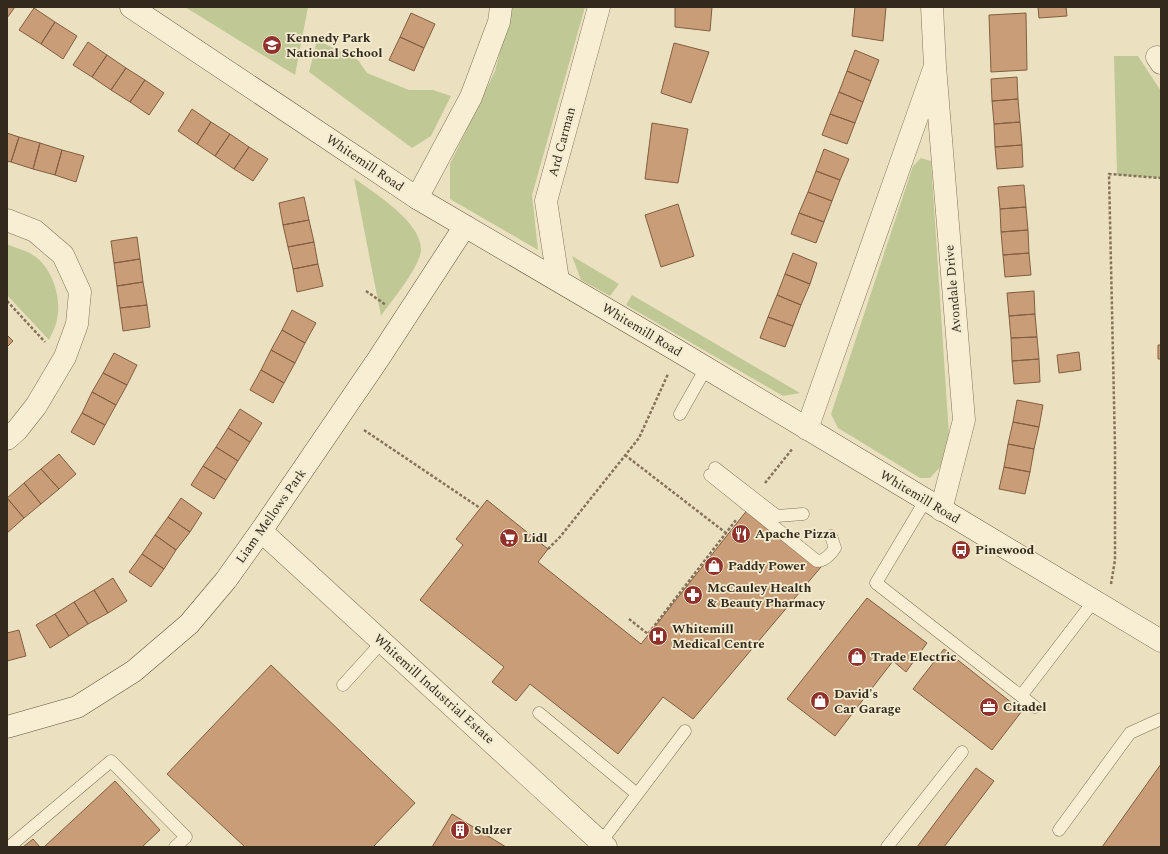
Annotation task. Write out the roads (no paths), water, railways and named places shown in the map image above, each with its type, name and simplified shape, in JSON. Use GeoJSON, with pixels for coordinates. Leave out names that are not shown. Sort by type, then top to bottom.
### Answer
{"type":"FeatureCollection","features":[{"type":"Feature","properties":{"kind":"street","name":"Whitemill Road"},"geometry":{"type":"LineString","coordinates":[[131,7],[417,198],[678,351],[1097,604],[1161,641]]}},
{"type":"Feature","properties":{"kind":"street"},"geometry":{"type":"LineString","coordinates":[[417,198],[471,97],[499,22],[501,7]]}},
{"type":"Feature","properties":{"kind":"street","name":"Ard Carman"},"geometry":{"type":"LineString","coordinates":[[558,280],[546,201],[599,7]]}},
{"type":"Feature","properties":{"kind":"street","name":"Avondale Drive"},"geometry":{"type":"LineString","coordinates":[[932,7],[935,66],[964,420],[933,505]]}},
{"type":"Feature","properties":{"kind":"street","name":"Avondale Drive"},"geometry":{"type":"LineString","coordinates":[[808,429],[935,66]]}},
{"type":"Feature","properties":{"kind":"street"},"geometry":{"type":"LineString","coordinates":[[7,220],[35,231],[63,255],[80,292],[77,324],[65,357],[36,406],[17,430],[7,439]]}},
{"type":"Feature","properties":{"kind":"street","name":"Liam Mellows Park"},"geometry":{"type":"LineString","coordinates":[[7,726],[77,707],[134,671],[189,624],[226,580],[261,531],[379,358],[465,226]]}},
{"type":"Feature","properties":{"kind":"street","name":"Whitemill Industrial Estate"},"geometry":{"type":"LineString","coordinates":[[261,531],[604,845]]}},
{"type":"Feature","properties":{"kind":"lane"},"geometry":{"type":"LineString","coordinates":[[680,414],[706,368]]}},
{"type":"Feature","properties":{"kind":"lane"},"geometry":{"type":"LineString","coordinates":[[713,471],[751,501],[817,561],[821,561],[831,554],[835,548],[831,536]]}},
{"type":"Feature","properties":{"kind":"lane"},"geometry":{"type":"LineString","coordinates":[[751,501],[777,516],[803,514]]}},
{"type":"Feature","properties":{"kind":"lane"},"geometry":{"type":"LineString","coordinates":[[933,505],[876,583],[1035,707]]}},
{"type":"Feature","properties":{"kind":"lane"},"geometry":{"type":"LineString","coordinates":[[1021,696],[1097,604]]}},
{"type":"Feature","properties":{"kind":"lane"},"geometry":{"type":"LineString","coordinates":[[343,685],[382,642]]}},
{"type":"Feature","properties":{"kind":"lane"},"geometry":{"type":"LineString","coordinates":[[539,713],[637,794]]}},
{"type":"Feature","properties":{"kind":"lane"},"geometry":{"type":"LineString","coordinates":[[1059,830],[1130,733],[1161,719]]}},
{"type":"Feature","properties":{"kind":"lane"},"geometry":{"type":"LineString","coordinates":[[604,845],[637,794],[685,731]]}},
{"type":"Feature","properties":{"kind":"lane"},"geometry":{"type":"LineString","coordinates":[[887,847],[962,752]]}},
{"type":"Feature","properties":{"kind":"lane"},"geometry":{"type":"LineString","coordinates":[[8,847],[111,761],[186,837],[175,847]]}},
{"type":"Feature","properties":{"kind":"place","name":"Kennedy Park National School"},"geometry":{"type":"Point","coordinates":[272,45]}},
{"type":"Feature","properties":{"kind":"place","name":"Apache Pizza"},"geometry":{"type":"Point","coordinates":[741,534]}},
{"type":"Feature","properties":{"kind":"place","name":"Lidl"},"geometry":{"type":"Point","coordinates":[509,538]}},
{"type":"Feature","properties":{"kind":"place","name":"Pinewood"},"geometry":{"type":"Point","coordinates":[961,550]}},
{"type":"Feature","properties":{"kind":"place","name":"Paddy Power"},"geometry":{"type":"Point","coordinates":[714,566]}},
{"type":"Feature","properties":{"kind":"place","name":"McCauley Health & Beauty Pharmacy"},"geometry":{"type":"Point","coordinates":[693,595]}},
{"type":"Feature","properties":{"kind":"place","name":"Whitemill Medical Centre"},"geometry":{"type":"Point","coordinates":[658,636]}},
{"type":"Feature","properties":{"kind":"place","name":"Trade Electric"},"geometry":{"type":"Point","coordinates":[857,657]}},
{"type":"Feature","properties":{"kind":"place","name":"David's Car Garage"},"geometry":{"type":"Point","coordinates":[820,701]}},
{"type":"Feature","properties":{"kind":"place","name":"Citadel"},"geometry":{"type":"Point","coordinates":[989,707]}},
{"type":"Feature","properties":{"kind":"place","name":"Sulzer"},"geometry":{"type":"Point","coordinates":[460,830]}}]}
